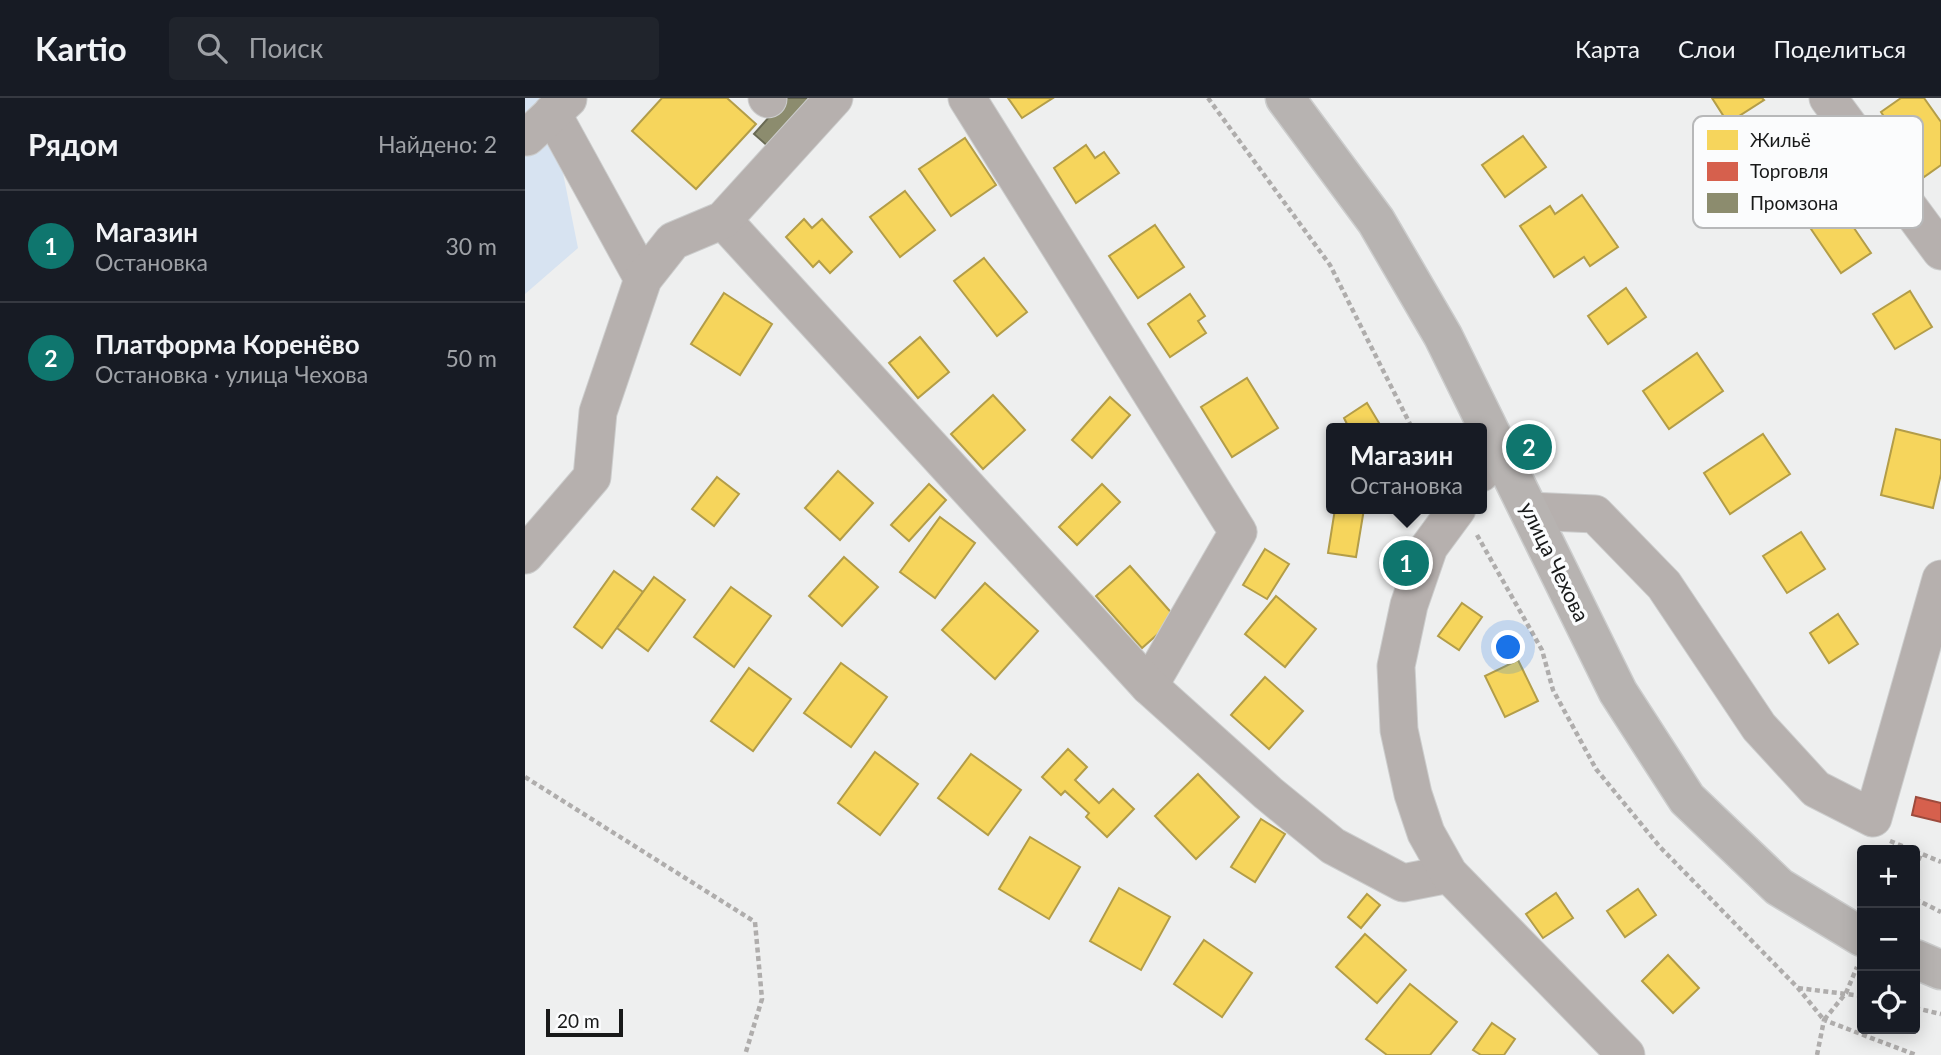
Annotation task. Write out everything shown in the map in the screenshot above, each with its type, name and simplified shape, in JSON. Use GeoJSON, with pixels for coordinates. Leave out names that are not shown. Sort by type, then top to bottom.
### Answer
{"type":"FeatureCollection","features":[{"type":"Feature","properties":{"kind":"main road","name":"улица Чехова"},"geometry":{"type":"LineString","coordinates":[[1285,98],[1376,221],[1443,336],[1476,423]]}},
{"type":"Feature","properties":{"kind":"main road","name":"улица Чехова"},"geometry":{"type":"LineString","coordinates":[[1490,460],[1529,512],[1618,692],[1687,799],[1779,887],[1857,949]]}},
{"type":"Feature","properties":{"kind":"main road"},"geometry":{"type":"LineString","coordinates":[[1920,962],[1941,970]]}},
{"type":"Feature","properties":{"kind":"street"},"geometry":{"type":"LineString","coordinates":[[525,555],[592,477],[598,412],[643,279],[673,241],[723,220],[834,98]]}},
{"type":"Feature","properties":{"kind":"street"},"geometry":{"type":"LineString","coordinates":[[967,98],[1238,532],[1149,686]]}},
{"type":"Feature","properties":{"kind":"street"},"geometry":{"type":"LineString","coordinates":[[1828,98],[1841,116]]}},
{"type":"Feature","properties":{"kind":"street"},"geometry":{"type":"LineString","coordinates":[[549,116],[643,279]]}},
{"type":"Feature","properties":{"kind":"street"},"geometry":{"type":"LineString","coordinates":[[723,220],[1149,686],[1268,793],[1333,846],[1402,883],[1449,874]]}},
{"type":"Feature","properties":{"kind":"street"},"geometry":{"type":"LineString","coordinates":[[1923,227],[1941,251]]}},
{"type":"Feature","properties":{"kind":"street"},"geometry":{"type":"LineString","coordinates":[[1529,512],[1595,514],[1664,585],[1759,727],[1816,789],[1873,818],[1941,579]]}},
{"type":"Feature","properties":{"kind":"street"},"geometry":{"type":"LineString","coordinates":[[1453,514],[1430,547],[1409,605],[1396,666],[1399,730],[1413,794],[1426,833],[1449,874],[1626,1055]]}},
{"type":"Feature","properties":{"kind":"path"},"geometry":{"type":"LineString","coordinates":[[1208,98],[1330,265],[1409,423]]}},
{"type":"Feature","properties":{"kind":"path"},"geometry":{"type":"LineString","coordinates":[[1483,544],[1542,650],[1553,690],[1596,769],[1660,847],[1798,988],[1824,1020],[1916,1055]]}},
{"type":"Feature","properties":{"kind":"path"},"geometry":{"type":"LineString","coordinates":[[525,777],[755,922],[762,999],[744,1055]]}},
{"type":"Feature","properties":{"kind":"path"},"geometry":{"type":"LineString","coordinates":[[1921,854],[1941,862]]}},
{"type":"Feature","properties":{"kind":"path"},"geometry":{"type":"LineString","coordinates":[[1920,902],[1941,912]]}},
{"type":"Feature","properties":{"kind":"path"},"geometry":{"type":"LineString","coordinates":[[1817,1055],[1824,1020],[1846,993],[1857,960]]}},
{"type":"Feature","properties":{"kind":"path"},"geometry":{"type":"LineString","coordinates":[[1798,988],[1857,995]]}},
{"type":"Feature","properties":{"kind":"path"},"geometry":{"type":"LineString","coordinates":[[1920,1009],[1941,1014]]}},
{"type":"Feature","properties":{"kind":"shaded area"},"geometry":{"type":"Polygon","coordinates":[[[525,98],[548,98],[578,248],[525,294],[525,98]]]}},
{"type":"Feature","properties":{"kind":"building: Жильё"},"geometry":{"type":"Polygon","coordinates":[[[662,98],[727,98],[756,124],[696,189],[632,131],[662,98]]]}},
{"type":"Feature","properties":{"kind":"building: Жильё"},"geometry":{"type":"Polygon","coordinates":[[[1008,98],[1053,98],[1022,118],[1008,98]]]}},
{"type":"Feature","properties":{"kind":"building: Жильё"},"geometry":{"type":"Polygon","coordinates":[[[1712,98],[1764,100],[1739,116],[1724,116],[1712,98]]]}},
{"type":"Feature","properties":{"kind":"building: Жильё"},"geometry":{"type":"Polygon","coordinates":[[[1901,98],[1924,98],[1941,122],[1941,165],[1923,175],[1923,116],[1884,116],[1881,112],[1901,98]]]}},
{"type":"Feature","properties":{"kind":"building: Жильё"},"geometry":{"type":"Polygon","coordinates":[[[1523,136],[1546,167],[1505,197],[1482,165],[1523,136]]]}},
{"type":"Feature","properties":{"kind":"building: Жильё"},"geometry":{"type":"Polygon","coordinates":[[[965,138],[996,185],[951,216],[919,169],[965,138]]]}},
{"type":"Feature","properties":{"kind":"building: Жильё"},"geometry":{"type":"Polygon","coordinates":[[[1086,145],[1095,158],[1104,152],[1119,173],[1076,203],[1054,168],[1086,145]]]}},
{"type":"Feature","properties":{"kind":"building: Жильё"},"geometry":{"type":"Polygon","coordinates":[[[905,191],[935,230],[900,257],[870,217],[905,191]]]}},
{"type":"Feature","properties":{"kind":"building: Жильё"},"geometry":{"type":"Polygon","coordinates":[[[1582,195],[1618,247],[1590,266],[1584,257],[1554,277],[1520,226],[1550,206],[1555,214],[1582,195]]]}},
{"type":"Feature","properties":{"kind":"building: Жильё"},"geometry":{"type":"Polygon","coordinates":[[[804,219],[812,228],[822,219],[852,252],[830,273],[819,261],[813,267],[786,237],[804,219]]]}},
{"type":"Feature","properties":{"kind":"building: Жильё"},"geometry":{"type":"Polygon","coordinates":[[[1155,225],[1184,267],[1138,298],[1109,256],[1155,225]]]}},
{"type":"Feature","properties":{"kind":"building: Жильё"},"geometry":{"type":"Polygon","coordinates":[[[1854,228],[1871,253],[1841,273],[1811,229],[1854,228]]]}},
{"type":"Feature","properties":{"kind":"building: Жильё"},"geometry":{"type":"Polygon","coordinates":[[[984,258],[1027,312],[997,336],[954,281],[984,258]]]}},
{"type":"Feature","properties":{"kind":"building: Жильё"},"geometry":{"type":"Polygon","coordinates":[[[1626,288],[1646,317],[1608,344],[1588,316],[1626,288]]]}},
{"type":"Feature","properties":{"kind":"building: Жильё"},"geometry":{"type":"Polygon","coordinates":[[[1910,291],[1932,327],[1895,349],[1873,314],[1910,291]]]}},
{"type":"Feature","properties":{"kind":"building: Жильё"},"geometry":{"type":"Polygon","coordinates":[[[724,293],[772,324],[740,375],[691,344],[724,293]]]}},
{"type":"Feature","properties":{"kind":"building: Жильё"},"geometry":{"type":"Polygon","coordinates":[[[1190,294],[1205,316],[1198,321],[1206,333],[1170,357],[1148,324],[1190,294]]]}},
{"type":"Feature","properties":{"kind":"building: Жильё"},"geometry":{"type":"Polygon","coordinates":[[[920,337],[949,372],[918,398],[889,363],[920,337]]]}},
{"type":"Feature","properties":{"kind":"building: Жильё"},"geometry":{"type":"Polygon","coordinates":[[[1697,353],[1723,391],[1669,429],[1643,391],[1697,353]]]}},
{"type":"Feature","properties":{"kind":"building: Жильё"},"geometry":{"type":"Polygon","coordinates":[[[1247,378],[1278,428],[1232,457],[1201,407],[1247,378]]]}},
{"type":"Feature","properties":{"kind":"building: Жильё"},"geometry":{"type":"Polygon","coordinates":[[[993,395],[1025,430],[983,469],[951,434],[993,395]]]}},
{"type":"Feature","properties":{"kind":"building: Жильё"},"geometry":{"type":"Polygon","coordinates":[[[1110,397],[1130,415],[1092,458],[1072,440],[1110,397]]]}},
{"type":"Feature","properties":{"kind":"building: Жильё"},"geometry":{"type":"Polygon","coordinates":[[[1367,403],[1379,423],[1346,423],[1344,418],[1367,403]]]}},
{"type":"Feature","properties":{"kind":"building: Жильё"},"geometry":{"type":"Polygon","coordinates":[[[1896,429],[1941,440],[1941,474],[1933,508],[1881,495],[1896,429]]]}},
{"type":"Feature","properties":{"kind":"building: Жильё"},"geometry":{"type":"Polygon","coordinates":[[[1763,434],[1790,474],[1730,514],[1704,473],[1763,434]]]}},
{"type":"Feature","properties":{"kind":"building: Жильё"},"geometry":{"type":"Polygon","coordinates":[[[838,471],[873,503],[840,540],[805,508],[838,471]]]}},
{"type":"Feature","properties":{"kind":"building: Жильё"},"geometry":{"type":"Polygon","coordinates":[[[717,477],[739,494],[714,526],[692,509],[717,477]]]}},
{"type":"Feature","properties":{"kind":"building: Жильё"},"geometry":{"type":"Polygon","coordinates":[[[929,484],[946,500],[909,541],[891,525],[929,484]]]}},
{"type":"Feature","properties":{"kind":"building: Жильё"},"geometry":{"type":"Polygon","coordinates":[[[1102,484],[1120,502],[1077,545],[1059,527],[1102,484]]]}},
{"type":"Feature","properties":{"kind":"building: Жильё"},"geometry":{"type":"Polygon","coordinates":[[[1334,514],[1363,514],[1356,557],[1328,553],[1334,514]]]}},
{"type":"Feature","properties":{"kind":"building: Жильё"},"geometry":{"type":"Polygon","coordinates":[[[940,517],[975,543],[935,598],[900,572],[940,517]]]}},
{"type":"Feature","properties":{"kind":"building: Жильё"},"geometry":{"type":"Polygon","coordinates":[[[1801,532],[1825,569],[1787,593],[1763,556],[1801,532]]]}},
{"type":"Feature","properties":{"kind":"building: Жильё"},"geometry":{"type":"Polygon","coordinates":[[[1265,549],[1289,564],[1267,599],[1243,585],[1265,549]]]}},
{"type":"Feature","properties":{"kind":"building: Жильё"},"geometry":{"type":"Polygon","coordinates":[[[844,557],[878,587],[842,626],[809,596],[844,557]]]}},
{"type":"Feature","properties":{"kind":"building: Жильё"},"geometry":{"type":"Polygon","coordinates":[[[1130,566],[1176,618],[1142,648],[1096,596],[1130,566]]]}},
{"type":"Feature","properties":{"kind":"building: Жильё"},"geometry":{"type":"Polygon","coordinates":[[[614,571],[643,592],[602,648],[574,627],[614,571]]]}},
{"type":"Feature","properties":{"kind":"building: Жильё"},"geometry":{"type":"Polygon","coordinates":[[[654,577],[685,600],[648,651],[617,628],[654,577]]]}},
{"type":"Feature","properties":{"kind":"building: Жильё"},"geometry":{"type":"Polygon","coordinates":[[[985,583],[1038,631],[995,679],[942,630],[985,583]]]}},
{"type":"Feature","properties":{"kind":"building: Жильё"},"geometry":{"type":"Polygon","coordinates":[[[731,587],[771,616],[734,667],[694,637],[731,587]]]}},
{"type":"Feature","properties":{"kind":"building: Жильё"},"geometry":{"type":"Polygon","coordinates":[[[1276,596],[1316,629],[1285,667],[1245,634],[1276,596]]]}},
{"type":"Feature","properties":{"kind":"building: Жильё"},"geometry":{"type":"Polygon","coordinates":[[[1462,603],[1482,617],[1459,650],[1438,636],[1462,603]]]}},
{"type":"Feature","properties":{"kind":"building: Жильё"},"geometry":{"type":"Polygon","coordinates":[[[1838,614],[1858,644],[1829,663],[1810,633],[1838,614]]]}},
{"type":"Feature","properties":{"kind":"building: Жильё"},"geometry":{"type":"Polygon","coordinates":[[[1518,660],[1538,701],[1505,717],[1485,676],[1518,660]]]}},
{"type":"Feature","properties":{"kind":"building: Жильё"},"geometry":{"type":"Polygon","coordinates":[[[841,663],[887,697],[851,747],[804,713],[841,663]]]}},
{"type":"Feature","properties":{"kind":"building: Жильё"},"geometry":{"type":"Polygon","coordinates":[[[749,668],[791,699],[753,751],[711,721],[749,668]]]}},
{"type":"Feature","properties":{"kind":"building: Жильё"},"geometry":{"type":"Polygon","coordinates":[[[1265,677],[1303,711],[1269,749],[1231,715],[1265,677]]]}},
{"type":"Feature","properties":{"kind":"building: Жильё"},"geometry":{"type":"Polygon","coordinates":[[[1068,749],[1087,767],[1075,780],[1099,803],[1113,789],[1134,809],[1107,837],[1086,817],[1089,813],[1065,791],[1061,795],[1042,777],[1068,749]]]}},
{"type":"Feature","properties":{"kind":"building: Жильё"},"geometry":{"type":"Polygon","coordinates":[[[875,752],[918,784],[880,835],[838,803],[875,752]]]}},
{"type":"Feature","properties":{"kind":"building: Жильё"},"geometry":{"type":"Polygon","coordinates":[[[971,754],[1021,790],[988,835],[938,798],[971,754]]]}},
{"type":"Feature","properties":{"kind":"building: Жильё"},"geometry":{"type":"Polygon","coordinates":[[[1198,774],[1239,817],[1196,859],[1155,816],[1198,774]]]}},
{"type":"Feature","properties":{"kind":"building: Жильё"},"geometry":{"type":"Polygon","coordinates":[[[1261,819],[1285,834],[1255,882],[1231,867],[1261,819]]]}},
{"type":"Feature","properties":{"kind":"building: Жильё"},"geometry":{"type":"Polygon","coordinates":[[[1030,837],[1080,867],[1049,919],[999,889],[1030,837]]]}},
{"type":"Feature","properties":{"kind":"building: Жильё"},"geometry":{"type":"Polygon","coordinates":[[[1119,888],[1170,917],[1141,970],[1090,941],[1119,888]]]}},
{"type":"Feature","properties":{"kind":"building: Жильё"},"geometry":{"type":"Polygon","coordinates":[[[1638,889],[1656,915],[1625,937],[1607,911],[1638,889]]]}},
{"type":"Feature","properties":{"kind":"building: Жильё"},"geometry":{"type":"Polygon","coordinates":[[[1556,893],[1573,918],[1543,938],[1526,914],[1556,893]]]}},
{"type":"Feature","properties":{"kind":"building: Жильё"},"geometry":{"type":"Polygon","coordinates":[[[1367,894],[1380,905],[1361,928],[1348,917],[1367,894]]]}},
{"type":"Feature","properties":{"kind":"building: Жильё"},"geometry":{"type":"Polygon","coordinates":[[[1365,934],[1406,970],[1377,1003],[1336,967],[1365,934]]]}},
{"type":"Feature","properties":{"kind":"building: Жильё"},"geometry":{"type":"Polygon","coordinates":[[[1204,940],[1252,973],[1222,1017],[1174,984],[1204,940]]]}},
{"type":"Feature","properties":{"kind":"building: Жильё"},"geometry":{"type":"Polygon","coordinates":[[[1668,955],[1699,988],[1673,1013],[1642,981],[1668,955]]]}},
{"type":"Feature","properties":{"kind":"building: Жильё"},"geometry":{"type":"Polygon","coordinates":[[[1410,984],[1457,1022],[1430,1055],[1387,1055],[1366,1039],[1410,984]]]}},
{"type":"Feature","properties":{"kind":"building: Жильё"},"geometry":{"type":"Polygon","coordinates":[[[1492,1023],[1515,1039],[1504,1055],[1481,1055],[1473,1050],[1492,1023]]]}},
{"type":"Feature","properties":{"kind":"building: Торговля"},"geometry":{"type":"Polygon","coordinates":[[[1916,797],[1941,803],[1941,822],[1912,815],[1916,797]]]}},
{"type":"Feature","properties":{"kind":"building: Промзона"},"geometry":{"type":"Polygon","coordinates":[[[786,98],[815,98],[770,148],[754,134],[786,98]]]}},
{"type":"Feature","properties":{"kind":"place","name":"Платформа Коренёво"},"geometry":{"type":"Point","coordinates":[1529,447]}},
{"type":"Feature","properties":{"kind":"place","name":"Магазин"},"geometry":{"type":"Point","coordinates":[1406,563]}}]}
